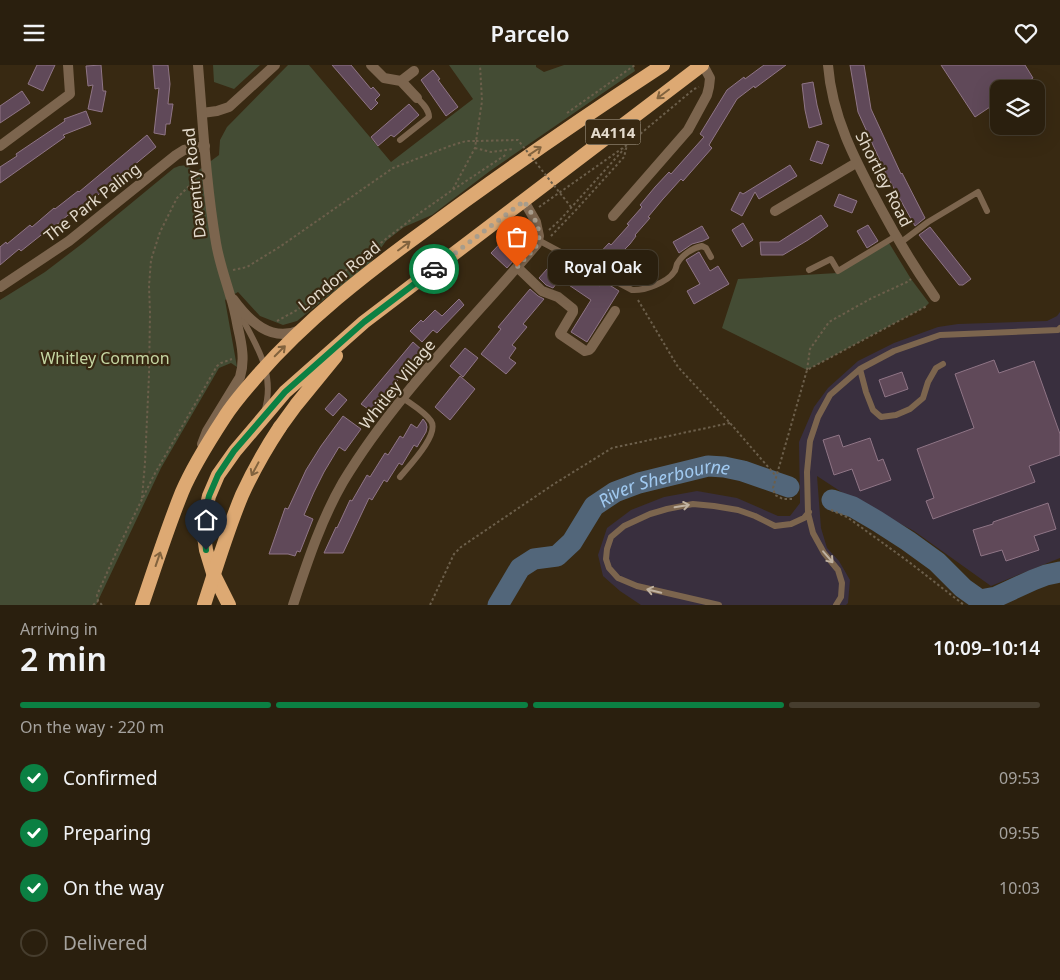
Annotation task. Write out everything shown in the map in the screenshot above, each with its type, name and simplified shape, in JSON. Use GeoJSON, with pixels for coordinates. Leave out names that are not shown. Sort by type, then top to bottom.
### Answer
{"type":"FeatureCollection","features":[{"type":"Feature","properties":{"kind":"highway","name":"London Road"},"geometry":{"type":"LineString","coordinates":[[142,605],[182,491],[224,418],[243,391],[265,367],[304,328],[377,265],[497,177],[601,105],[663,65]]}},
{"type":"Feature","properties":{"kind":"highway","name":"A4114"},"geometry":{"type":"LineString","coordinates":[[229,605],[209,562],[204,539],[204,517],[209,496],[218,475],[234,451],[285,392],[364,322],[527,207],[617,129],[703,65]]}},
{"type":"Feature","properties":{"kind":"highway","name":"A4114"},"geometry":{"type":"LineString","coordinates":[[204,605],[223,544],[243,493],[262,456],[296,405],[364,322]]}},
{"type":"Feature","properties":{"kind":"street"},"geometry":{"type":"LineString","coordinates":[[0,146],[70,94],[68,65]]}},
{"type":"Feature","properties":{"kind":"street","name":"Daventry Road"},"geometry":{"type":"LineString","coordinates":[[182,491],[207,431],[240,377],[243,356],[241,339],[215,238],[208,197],[198,65]]}},
{"type":"Feature","properties":{"kind":"street"},"geometry":{"type":"LineString","coordinates":[[202,113],[229,107],[274,65]]}},
{"type":"Feature","properties":{"kind":"street"},"geometry":{"type":"LineString","coordinates":[[370,65],[384,78],[401,81],[417,98]]}},
{"type":"Feature","properties":{"kind":"street"},"geometry":{"type":"LineString","coordinates":[[613,215],[688,130],[707,95],[710,82],[703,65]]}},
{"type":"Feature","properties":{"kind":"street","name":"Shortley Road"},"geometry":{"type":"LineString","coordinates":[[828,65],[829,82],[837,115],[856,163],[898,239],[935,297]]}},
{"type":"Feature","properties":{"kind":"street"},"geometry":{"type":"LineString","coordinates":[[401,81],[414,71]]}},
{"type":"Feature","properties":{"kind":"street","name":"The Park Paling"},"geometry":{"type":"LineString","coordinates":[[0,287],[68,241],[176,155],[184,150],[204,146]]}},
{"type":"Feature","properties":{"kind":"street"},"geometry":{"type":"LineString","coordinates":[[775,211],[856,163]]}},
{"type":"Feature","properties":{"kind":"street"},"geometry":{"type":"LineString","coordinates":[[527,207],[536,222],[541,241]]}},
{"type":"Feature","properties":{"kind":"street","name":"Whitley Village"},"geometry":{"type":"LineString","coordinates":[[293,605],[326,517],[342,484],[364,449],[403,398],[541,241]]}},
{"type":"Feature","properties":{"kind":"street"},"geometry":{"type":"LineString","coordinates":[[517,267],[542,291],[558,297],[573,309],[560,334],[585,351],[591,348],[615,311]]}},
{"type":"Feature","properties":{"kind":"street","name":"Daventry Road"},"geometry":{"type":"LineString","coordinates":[[231,297],[249,319],[268,331]]}},
{"type":"Feature","properties":{"kind":"street"},"geometry":{"type":"LineString","coordinates":[[268,331],[287,333],[304,328]]}},
{"type":"Feature","properties":{"kind":"lane"},"geometry":{"type":"LineString","coordinates":[[400,140],[429,117],[426,108],[417,98]]}},
{"type":"Feature","properties":{"kind":"lane"},"geometry":{"type":"LineString","coordinates":[[809,270],[831,259],[838,271],[898,239],[978,192],[987,211]]}},
{"type":"Feature","properties":{"kind":"lane"},"geometry":{"type":"LineString","coordinates":[[541,241],[632,290],[642,289],[668,279],[681,258],[697,247],[702,246],[706,248],[712,257]]}},
{"type":"Feature","properties":{"kind":"lane"},"geometry":{"type":"LineString","coordinates":[[231,297],[256,345],[265,367],[268,384],[261,418],[252,430]]}},
{"type":"Feature","properties":{"kind":"lane"},"geometry":{"type":"LineString","coordinates":[[836,605],[841,597],[842,583],[838,570],[824,553],[813,533],[809,512],[807,472],[810,441],[818,417],[830,395],[860,369],[894,351],[940,335],[1058,330],[1060,328]]}},
{"type":"Feature","properties":{"kind":"lane"},"geometry":{"type":"LineString","coordinates":[[860,369],[873,410],[881,417],[896,415],[910,409],[923,398],[928,382],[936,368],[943,364]]}},
{"type":"Feature","properties":{"kind":"lane"},"geometry":{"type":"LineString","coordinates":[[400,477],[424,447],[433,431],[431,421],[403,398]]}},
{"type":"Feature","properties":{"kind":"lane"},"geometry":{"type":"LineString","coordinates":[[719,605],[637,586],[618,578],[609,567],[606,559],[611,537],[624,526],[650,514],[693,504],[738,510],[775,526],[791,524],[804,518],[809,512]]}},
{"type":"Feature","properties":{"kind":"path"},"geometry":{"type":"LineString","coordinates":[[451,191],[475,148],[482,101],[480,65]]}},
{"type":"Feature","properties":{"kind":"path"},"geometry":{"type":"LineString","coordinates":[[563,115],[635,65]]}},
{"type":"Feature","properties":{"kind":"path"},"geometry":{"type":"LineString","coordinates":[[527,207],[627,145],[694,89],[710,82]]}},
{"type":"Feature","properties":{"kind":"path"},"geometry":{"type":"LineString","coordinates":[[223,272],[247,267],[281,246],[393,168],[466,141],[518,140],[571,207]]}},
{"type":"Feature","properties":{"kind":"path"},"geometry":{"type":"LineString","coordinates":[[560,219],[627,145]]}},
{"type":"Feature","properties":{"kind":"path"},"geometry":{"type":"LineString","coordinates":[[541,241],[576,210],[624,157],[627,145]]}},
{"type":"Feature","properties":{"kind":"path"},"geometry":{"type":"LineString","coordinates":[[268,331],[277,321],[297,310],[365,255],[451,191],[514,149],[491,152],[475,148]]}},
{"type":"Feature","properties":{"kind":"path"},"geometry":{"type":"LineString","coordinates":[[141,500],[150,375],[149,286],[151,260],[160,232],[177,198],[194,181],[207,172]]}},
{"type":"Feature","properties":{"kind":"path"},"geometry":{"type":"LineString","coordinates":[[792,499],[783,499],[775,495],[773,488],[807,370],[810,349],[829,322],[870,299],[907,282],[919,273]]}},
{"type":"Feature","properties":{"kind":"path"},"geometry":{"type":"LineString","coordinates":[[636,290],[638,300],[678,367],[776,476]]}},
{"type":"Feature","properties":{"kind":"path"},"geometry":{"type":"LineString","coordinates":[[807,370],[925,307],[935,297]]}},
{"type":"Feature","properties":{"kind":"path"},"geometry":{"type":"LineString","coordinates":[[102,605],[98,601],[97,595],[154,475],[217,366],[243,356]]}},
{"type":"Feature","properties":{"kind":"path"},"geometry":{"type":"LineString","coordinates":[[430,605],[454,554],[461,547],[554,484],[612,448],[730,423]]}},
{"type":"Feature","properties":{"kind":"path"},"geometry":{"type":"LineString","coordinates":[[831,510],[847,517],[964,605]]}},
{"type":"Feature","properties":{"kind":"path"},"geometry":{"type":"LineString","coordinates":[[93,605],[98,601]]}},
{"type":"Feature","properties":{"kind":"shaded area"},"geometry":{"type":"Polygon","coordinates":[[[1060,312],[1060,558],[991,586],[914,531],[849,497],[817,476],[821,528],[827,548],[839,561],[850,580],[848,603],[846,605],[641,605],[620,591],[603,576],[598,555],[607,528],[631,510],[664,497],[697,491],[737,498],[778,516],[790,516],[800,503],[799,442],[814,407],[828,388],[858,361],[894,343],[938,327],[958,324],[1047,321],[1057,316],[1060,312]]]}},
{"type":"Feature","properties":{"kind":"green space"},"geometry":{"type":"Polygon","coordinates":[[[213,65],[260,65],[234,89],[214,82],[213,65]]]}},
{"type":"Feature","properties":{"kind":"green space","name":"Whitley Common"},"geometry":{"type":"Polygon","coordinates":[[[288,65],[309,65],[391,162],[473,99],[449,65],[536,65],[536,67],[544,72],[564,65],[633,65],[635,71],[490,171],[432,215],[404,227],[386,241],[371,262],[297,321],[283,325],[260,316],[238,292],[225,300],[237,367],[231,363],[219,368],[161,468],[96,605],[0,605],[0,300],[45,272],[174,168],[186,166],[196,172],[219,155],[220,140],[227,127],[288,65]]]}},
{"type":"Feature","properties":{"kind":"green space"},"geometry":{"type":"Polygon","coordinates":[[[889,243],[911,279],[929,303],[925,307],[807,370],[722,328],[738,279],[837,273],[889,243]]]}},
{"type":"Feature","properties":{"kind":"building"},"geometry":{"type":"Polygon","coordinates":[[[37,65],[55,65],[43,91],[28,84],[37,65]]]}},
{"type":"Feature","properties":{"kind":"building"},"geometry":{"type":"Polygon","coordinates":[[[101,65],[103,91],[106,91],[102,112],[88,109],[93,85],[88,86],[86,66],[101,65]]]}},
{"type":"Feature","properties":{"kind":"building"},"geometry":{"type":"Polygon","coordinates":[[[153,65],[168,65],[170,84],[168,104],[173,104],[170,124],[166,124],[165,135],[154,133],[159,88],[155,89],[153,65]]]}},
{"type":"Feature","properties":{"kind":"building"},"geometry":{"type":"Polygon","coordinates":[[[332,65],[351,65],[371,89],[373,87],[380,95],[375,100],[378,103],[371,110],[332,65]]]}},
{"type":"Feature","properties":{"kind":"building"},"geometry":{"type":"Polygon","coordinates":[[[764,65],[786,65],[737,99],[709,145],[712,148],[683,181],[681,179],[663,199],[630,244],[623,251],[621,249],[605,267],[595,258],[609,243],[611,245],[629,225],[627,224],[642,207],[640,205],[655,187],[669,172],[671,174],[704,137],[700,134],[727,90],[764,65]]]}},
{"type":"Feature","properties":{"kind":"building"},"geometry":{"type":"Polygon","coordinates":[[[850,65],[864,65],[871,109],[901,174],[925,218],[915,226],[887,176],[858,112],[850,65]]]}},
{"type":"Feature","properties":{"kind":"building"},"geometry":{"type":"Polygon","coordinates":[[[941,65],[1025,65],[1033,78],[1030,80],[990,80],[990,107],[975,117],[941,65]]]}},
{"type":"Feature","properties":{"kind":"building"},"geometry":{"type":"Polygon","coordinates":[[[433,70],[458,107],[446,116],[421,80],[433,70]]]}},
{"type":"Feature","properties":{"kind":"building"},"geometry":{"type":"Polygon","coordinates":[[[813,82],[822,124],[809,128],[802,84],[813,82]]]}},
{"type":"Feature","properties":{"kind":"building"},"geometry":{"type":"Polygon","coordinates":[[[22,91],[30,103],[0,123],[0,106],[22,91]]]}},
{"type":"Feature","properties":{"kind":"building"},"geometry":{"type":"Polygon","coordinates":[[[409,104],[419,115],[394,137],[391,135],[378,146],[371,137],[409,104]]]}},
{"type":"Feature","properties":{"kind":"building"},"geometry":{"type":"Polygon","coordinates":[[[86,111],[91,124],[63,135],[65,137],[0,183],[0,167],[65,121],[64,119],[86,111]]]}},
{"type":"Feature","properties":{"kind":"building"},"geometry":{"type":"Polygon","coordinates":[[[147,135],[156,147],[93,199],[68,215],[46,234],[45,232],[21,251],[19,249],[0,265],[0,247],[6,242],[7,244],[30,225],[32,227],[54,208],[79,192],[147,135]]]}},
{"type":"Feature","properties":{"kind":"building"},"geometry":{"type":"Polygon","coordinates":[[[817,141],[829,145],[822,164],[810,160],[817,141]]]}},
{"type":"Feature","properties":{"kind":"building"},"geometry":{"type":"Polygon","coordinates":[[[790,165],[797,176],[759,199],[755,192],[742,216],[731,210],[740,192],[743,194],[790,165]]]}},
{"type":"Feature","properties":{"kind":"building"},"geometry":{"type":"Polygon","coordinates":[[[839,194],[857,201],[852,213],[834,206],[839,194]]]}},
{"type":"Feature","properties":{"kind":"building"},"geometry":{"type":"Polygon","coordinates":[[[821,215],[828,226],[808,240],[783,255],[761,255],[760,242],[779,242],[821,215]]]}},
{"type":"Feature","properties":{"kind":"building"},"geometry":{"type":"Polygon","coordinates":[[[743,223],[753,240],[742,247],[732,230],[743,223]]]}},
{"type":"Feature","properties":{"kind":"building"},"geometry":{"type":"Polygon","coordinates":[[[868,225],[878,241],[867,248],[857,231],[868,225]]]}},
{"type":"Feature","properties":{"kind":"building"},"geometry":{"type":"Polygon","coordinates":[[[702,226],[709,238],[692,244],[679,253],[673,242],[702,226]]]}},
{"type":"Feature","properties":{"kind":"building"},"geometry":{"type":"Polygon","coordinates":[[[930,227],[971,279],[963,285],[959,285],[919,235],[930,227]]]}},
{"type":"Feature","properties":{"kind":"building"},"geometry":{"type":"Polygon","coordinates":[[[514,229],[529,243],[507,268],[491,253],[514,229]]]}},
{"type":"Feature","properties":{"kind":"building"},"geometry":{"type":"Polygon","coordinates":[[[699,252],[710,271],[718,266],[729,284],[694,304],[687,291],[700,284],[686,260],[699,252]]]}},
{"type":"Feature","properties":{"kind":"building"},"geometry":{"type":"Polygon","coordinates":[[[555,260],[574,275],[577,270],[600,286],[603,281],[619,291],[587,342],[571,332],[591,300],[560,279],[553,288],[546,285],[539,278],[555,260]]]}},
{"type":"Feature","properties":{"kind":"building"},"geometry":{"type":"Polygon","coordinates":[[[530,289],[544,299],[523,324],[527,327],[512,345],[516,348],[509,358],[516,363],[506,374],[481,354],[501,329],[498,327],[530,289]]]}},
{"type":"Feature","properties":{"kind":"building"},"geometry":{"type":"Polygon","coordinates":[[[459,299],[464,305],[437,333],[433,330],[422,342],[410,331],[435,310],[442,316],[459,299]]]}},
{"type":"Feature","properties":{"kind":"building"},"geometry":{"type":"Polygon","coordinates":[[[413,342],[423,351],[371,411],[361,404],[413,342]]]}},
{"type":"Feature","properties":{"kind":"building"},"geometry":{"type":"Polygon","coordinates":[[[465,348],[478,358],[463,377],[450,366],[465,348]]]}},
{"type":"Feature","properties":{"kind":"building"},"geometry":{"type":"Polygon","coordinates":[[[994,360],[999,373],[1034,361],[1060,434],[1060,455],[1029,466],[1035,482],[933,519],[926,501],[934,498],[917,449],[974,428],[955,374],[994,360]]]}},
{"type":"Feature","properties":{"kind":"building"},"geometry":{"type":"Polygon","coordinates":[[[902,372],[908,389],[885,397],[879,380],[902,372]]]}},
{"type":"Feature","properties":{"kind":"building"},"geometry":{"type":"Polygon","coordinates":[[[460,376],[475,389],[450,420],[435,407],[460,376]]]}},
{"type":"Feature","properties":{"kind":"building"},"geometry":{"type":"Polygon","coordinates":[[[339,393],[347,400],[333,416],[325,409],[339,393]]]}},
{"type":"Feature","properties":{"kind":"building"},"geometry":{"type":"Polygon","coordinates":[[[343,416],[361,429],[345,451],[339,447],[314,492],[304,515],[313,519],[300,552],[297,551],[295,556],[269,554],[285,508],[288,509],[306,470],[343,416]]]}},
{"type":"Feature","properties":{"kind":"building"},"geometry":{"type":"Polygon","coordinates":[[[423,419],[427,427],[426,432],[417,447],[414,445],[402,465],[399,463],[387,482],[384,480],[372,500],[369,498],[343,553],[324,553],[350,500],[352,501],[367,475],[370,477],[385,453],[388,455],[400,436],[403,438],[411,424],[417,428],[423,419]]]}},
{"type":"Feature","properties":{"kind":"building"},"geometry":{"type":"Polygon","coordinates":[[[839,435],[843,447],[870,438],[878,461],[883,459],[891,480],[860,491],[852,469],[834,475],[823,440],[839,435]]]}},
{"type":"Feature","properties":{"kind":"building"},"geometry":{"type":"Polygon","coordinates":[[[1048,503],[1056,529],[1034,536],[1039,550],[1006,561],[1002,550],[981,556],[973,530],[1048,503]]]}},
{"type":"Feature","properties":{"kind":"waterway","name":"River Sherbourne"},"geometry":{"type":"LineString","coordinates":[[498,605],[520,568],[534,559],[557,556],[572,542],[594,506],[615,492],[639,483],[708,466],[743,471],[789,487]]}},
{"type":"Feature","properties":{"kind":"waterway","name":"River Sherbourne"},"geometry":{"type":"LineString","coordinates":[[832,500],[853,507],[908,541],[937,562],[963,588],[980,600],[996,597],[1033,580],[1060,572]]}},
{"type":"Feature","properties":{"kind":"way so far"},"geometry":{"type":"LineString","coordinates":[[434,269],[524,201],[536,222],[539,236],[537,244],[517,267]]}},
{"type":"Feature","properties":{"kind":"place","name":"Royal Oak"},"geometry":{"type":"Point","coordinates":[517,267]}},
{"type":"Feature","properties":{"kind":"route"},"geometry":{"type":"LineString","coordinates":[[206,550],[204,517],[209,496],[218,475],[234,451],[285,392],[364,322],[434,269]]}}]}
